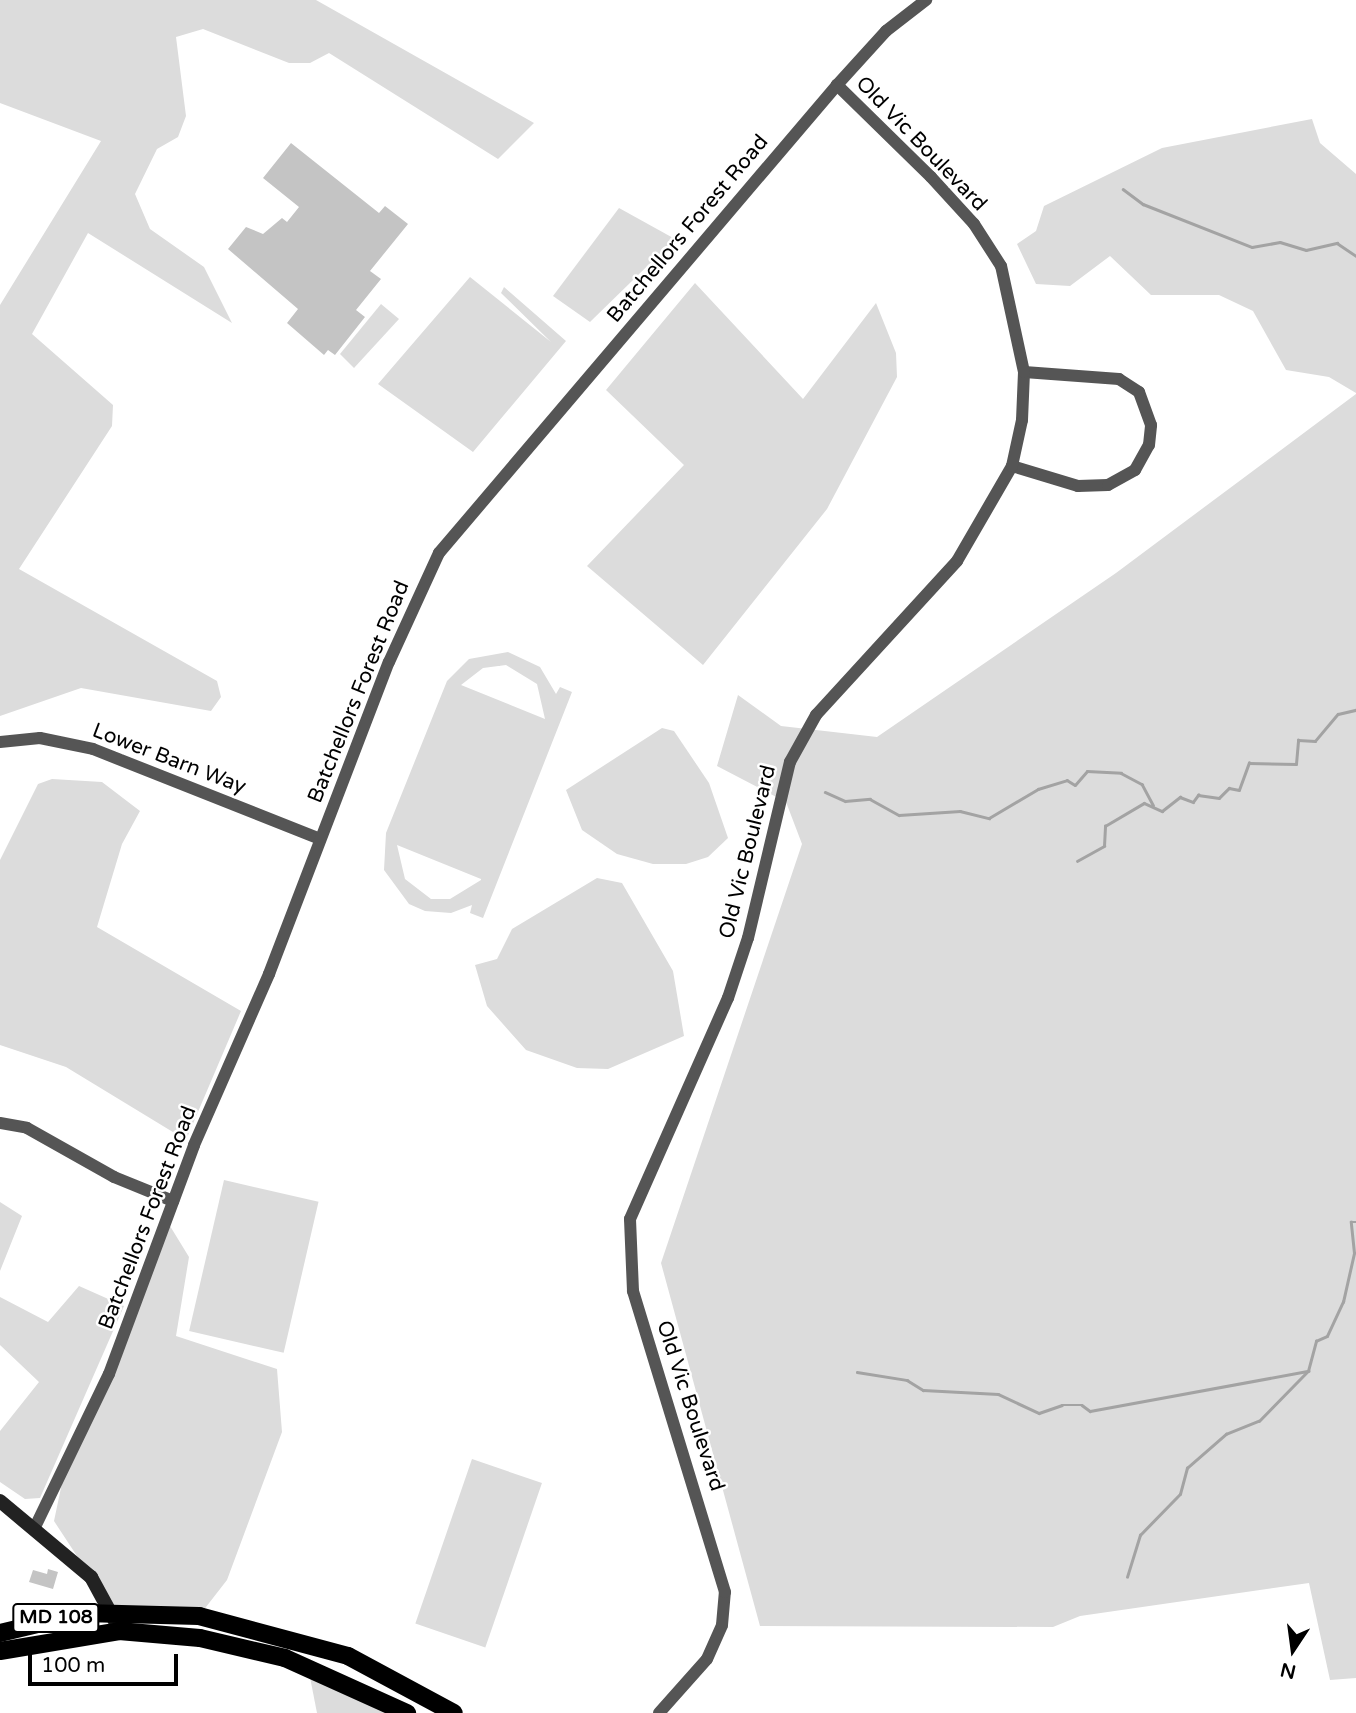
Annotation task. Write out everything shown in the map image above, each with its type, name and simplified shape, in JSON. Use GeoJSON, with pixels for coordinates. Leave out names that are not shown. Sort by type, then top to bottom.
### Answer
{"type":"FeatureCollection","features":[{"type":"Feature","properties":{"kind":"main road"},"geometry":{"type":"LineString","coordinates":[[0,1501],[91,1577],[113,1611],[119,1631]]}},
{"type":"Feature","properties":{"kind":"main road","name":"MD 108"},"geometry":{"type":"LineString","coordinates":[[0,1633],[55,1618],[113,1611],[199,1616],[292,1639],[389,1675],[454,1713]]}},
{"type":"Feature","properties":{"kind":"main road","name":"MD 108"},"geometry":{"type":"LineString","coordinates":[[0,1651],[119,1631],[191,1637],[285,1658],[407,1713]]}},
{"type":"Feature","properties":{"kind":"street","name":"Batchellors Forest Road"},"geometry":{"type":"LineString","coordinates":[[34,1527],[109,1374],[173,1201],[439,553],[837,85],[886,31],[926,0]]}},
{"type":"Feature","properties":{"kind":"street","name":"Old Vic Boulevard"},"geometry":{"type":"LineString","coordinates":[[659,1713],[707,1659],[722,1625],[725,1592],[719,1558],[633,1291],[630,1219],[740,962],[790,762],[816,715],[957,561],[1012,466],[1024,372],[1001,266],[974,224],[931,177],[837,85]]}},
{"type":"Feature","properties":{"kind":"street"},"geometry":{"type":"LineString","coordinates":[[1012,466],[1078,485],[1108,485],[1135,470],[1149,445],[1151,425],[1139,392],[1119,379],[1024,372]]}},
{"type":"Feature","properties":{"kind":"street","name":"Lower Barn Way"},"geometry":{"type":"LineString","coordinates":[[0,742],[40,738],[93,749],[320,839]]}},
{"type":"Feature","properties":{"kind":"street"},"geometry":{"type":"LineString","coordinates":[[0,1123],[27,1128],[114,1177],[173,1201]]}},
{"type":"Feature","properties":{"kind":"shaded area"},"geometry":{"type":"Polygon","coordinates":[[[0,0],[316,0],[534,123],[498,159],[329,53],[310,63],[289,63],[203,29],[176,37],[186,116],[178,137],[157,149],[135,194],[150,229],[204,267],[232,323],[88,233],[32,334],[113,405],[112,426],[19,569],[217,681],[221,697],[211,711],[81,688],[0,716],[0,305],[101,141],[0,103],[0,0]]]}},
{"type":"Feature","properties":{"kind":"shaded area"},"geometry":{"type":"Polygon","coordinates":[[[1312,119],[1320,143],[1356,174],[1356,393],[1329,377],[1286,370],[1253,311],[1219,295],[1151,295],[1110,256],[1070,286],[1036,284],[1017,244],[1036,231],[1044,206],[1162,148],[1312,119]]]}},
{"type":"Feature","properties":{"kind":"shaded area"},"geometry":{"type":"Polygon","coordinates":[[[619,208],[675,239],[590,322],[553,296],[619,208]]]}},
{"type":"Feature","properties":{"kind":"shaded area"},"geometry":{"type":"Polygon","coordinates":[[[470,277],[551,342],[501,293],[504,287],[566,341],[473,452],[378,384],[470,277]]]}},
{"type":"Feature","properties":{"kind":"shaded area"},"geometry":{"type":"Polygon","coordinates":[[[695,283],[803,399],[876,303],[896,353],[897,377],[827,509],[703,665],[587,566],[684,465],[606,390],[695,283]]]}},
{"type":"Feature","properties":{"kind":"shaded area"},"geometry":{"type":"Polygon","coordinates":[[[381,304],[399,319],[354,368],[340,354],[381,304]]]}},
{"type":"Feature","properties":{"kind":"shaded area"},"geometry":{"type":"Polygon","coordinates":[[[1356,394],[1356,1678],[1330,1680],[1309,1583],[1080,1616],[1053,1627],[760,1626],[661,1263],[802,844],[786,802],[717,766],[738,695],[781,726],[877,737],[1116,573],[1356,394]]]}},
{"type":"Feature","properties":{"kind":"shaded area"},"geometry":{"type":"Polygon","coordinates":[[[508,652],[540,667],[556,694],[560,687],[572,692],[483,918],[470,913],[472,905],[451,913],[425,911],[409,904],[384,870],[386,833],[447,681],[469,659],[508,652]],[[506,665],[483,668],[461,685],[545,719],[537,684],[506,665]],[[397,845],[405,879],[431,899],[450,899],[481,880],[481,879],[397,845]]]}},
{"type":"Feature","properties":{"kind":"shaded area"},"geometry":{"type":"Polygon","coordinates":[[[662,728],[674,731],[709,783],[728,838],[708,857],[686,864],[653,864],[617,854],[582,830],[566,790],[662,728]]]}},
{"type":"Feature","properties":{"kind":"shaded area"},"geometry":{"type":"Polygon","coordinates":[[[52,779],[102,782],[140,811],[122,844],[97,927],[241,1011],[186,1140],[66,1067],[0,1045],[0,860],[38,784],[52,779]]]}},
{"type":"Feature","properties":{"kind":"shaded area"},"geometry":{"type":"Polygon","coordinates":[[[597,878],[622,883],[673,971],[684,1036],[608,1069],[577,1068],[526,1050],[487,1006],[475,965],[497,959],[512,929],[597,878]]]}},
{"type":"Feature","properties":{"kind":"shaded area"},"geometry":{"type":"Polygon","coordinates":[[[224,1180],[319,1202],[284,1353],[189,1331],[224,1180]]]}},
{"type":"Feature","properties":{"kind":"shaded area"},"geometry":{"type":"Polygon","coordinates":[[[0,1202],[22,1216],[0,1271],[0,1202]]]}},
{"type":"Feature","properties":{"kind":"shaded area"},"geometry":{"type":"Polygon","coordinates":[[[170,1226],[189,1257],[176,1336],[277,1369],[282,1432],[227,1580],[199,1616],[113,1611],[54,1521],[66,1464],[170,1226]]]}},
{"type":"Feature","properties":{"kind":"shaded area"},"geometry":{"type":"Polygon","coordinates":[[[79,1286],[124,1306],[40,1498],[25,1499],[0,1482],[0,1431],[39,1382],[0,1345],[0,1297],[48,1322],[79,1286]]]}},
{"type":"Feature","properties":{"kind":"shaded area"},"geometry":{"type":"Polygon","coordinates":[[[472,1459],[542,1483],[485,1648],[415,1624],[472,1459]]]}},
{"type":"Feature","properties":{"kind":"shaded area"},"geometry":{"type":"Polygon","coordinates":[[[308,1667],[407,1713],[317,1713],[308,1667]]]}},
{"type":"Feature","properties":{"kind":"building"},"geometry":{"type":"Polygon","coordinates":[[[291,143],[379,213],[385,206],[408,224],[370,271],[381,279],[356,310],[365,317],[335,355],[328,350],[324,355],[287,323],[298,309],[228,249],[246,227],[263,234],[282,218],[287,222],[299,207],[263,178],[291,143]]]}},
{"type":"Feature","properties":{"kind":"building"},"geometry":{"type":"Polygon","coordinates":[[[48,1569],[58,1572],[53,1589],[29,1582],[33,1570],[47,1574],[48,1569]]]}},
{"type":"Feature","properties":{"kind":"waterway"},"geometry":{"type":"LineString","coordinates":[[1123,189],[1143,204],[1252,247],[1280,242],[1306,250],[1337,243],[1356,256]]}},
{"type":"Feature","properties":{"kind":"waterway"},"geometry":{"type":"LineString","coordinates":[[1077,861],[1104,846],[1105,826],[1144,803],[1162,811],[1180,797],[1193,802],[1198,795],[1219,798],[1229,788],[1239,790],[1249,763],[1296,764],[1298,740],[1315,741],[1338,714],[1356,710]]}},
{"type":"Feature","properties":{"kind":"waterway"},"geometry":{"type":"LineString","coordinates":[[825,792],[845,801],[870,799],[899,815],[960,811],[989,818],[1038,789],[1067,780],[1075,785],[1087,771],[1121,773],[1142,784],[1153,805]]}},
{"type":"Feature","properties":{"kind":"waterway"},"geometry":{"type":"LineString","coordinates":[[857,1372],[907,1380],[923,1390],[998,1394],[1039,1413],[1062,1405],[1082,1405],[1090,1411],[1308,1371],[1316,1341],[1327,1336],[1343,1302],[1354,1253],[1351,1222],[1356,1222]]}},
{"type":"Feature","properties":{"kind":"waterway"},"geometry":{"type":"LineString","coordinates":[[1127,1577],[1140,1535],[1180,1494],[1187,1468],[1226,1434],[1259,1421],[1308,1371]]}}]}
